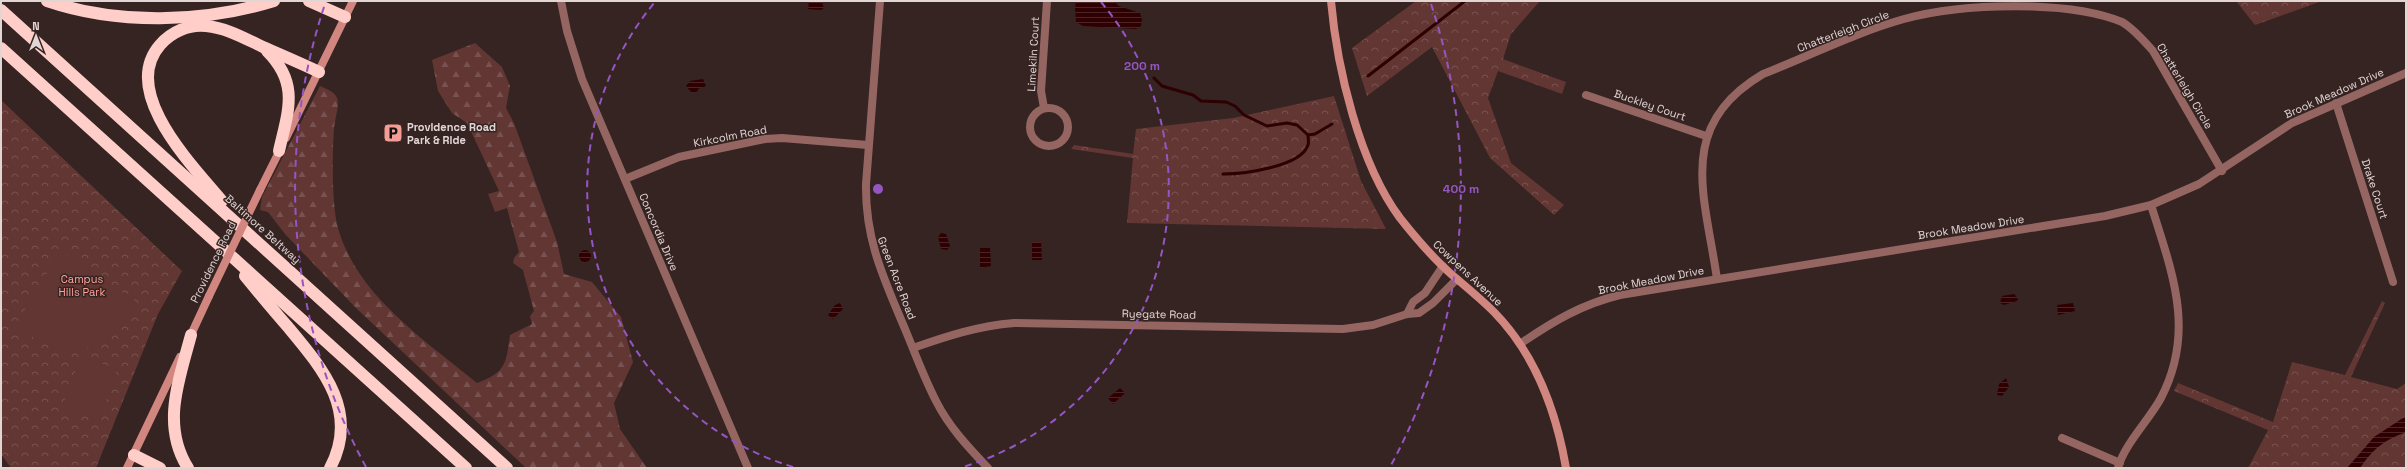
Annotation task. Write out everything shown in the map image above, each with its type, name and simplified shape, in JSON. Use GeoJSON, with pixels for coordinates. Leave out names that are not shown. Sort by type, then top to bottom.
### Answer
{"type":"FeatureCollection","features":[{"type":"Feature","properties":{"kind":"highway"},"geometry":{"type":"LineString","coordinates":[[47,1],[106,15],[161,18],[220,13],[274,1]]}},
{"type":"Feature","properties":{"kind":"highway"},"geometry":{"type":"LineString","coordinates":[[309,1],[345,17]]}},
{"type":"Feature","properties":{"kind":"highway","name":"Baltimore Beltway"},"geometry":{"type":"LineString","coordinates":[[1,10],[507,468]]}},
{"type":"Feature","properties":{"kind":"highway"},"geometry":{"type":"LineString","coordinates":[[250,234],[170,135],[150,97],[147,73],[150,62],[162,42],[172,34],[193,26],[205,26],[237,33],[318,72]]}},
{"type":"Feature","properties":{"kind":"highway"},"geometry":{"type":"LineString","coordinates":[[262,46],[283,71],[290,94],[279,152]]}},
{"type":"Feature","properties":{"kind":"highway"},"geometry":{"type":"LineString","coordinates":[[1,48],[466,468]]}},
{"type":"Feature","properties":{"kind":"highway"},"geometry":{"type":"LineString","coordinates":[[217,242],[308,352],[328,380],[337,399],[342,429],[340,442],[330,468]]}},
{"type":"Feature","properties":{"kind":"highway"},"geometry":{"type":"LineString","coordinates":[[188,468],[177,444],[173,418],[174,398],[191,335]]}},
{"type":"Feature","properties":{"kind":"highway"},"geometry":{"type":"LineString","coordinates":[[134,455],[160,468]]}},
{"type":"Feature","properties":{"kind":"street","name":"Providence Road"},"geometry":{"type":"LineString","coordinates":[[128,468],[260,190],[353,1]]}},
{"type":"Feature","properties":{"kind":"street","name":"Concordia Drive"},"geometry":{"type":"LineString","coordinates":[[561,1],[567,31],[582,79],[748,468]]}},
{"type":"Feature","properties":{"kind":"street","name":"Green Acre Road"},"geometry":{"type":"LineString","coordinates":[[880,1],[868,146],[865,210],[869,235],[878,265],[936,402],[952,427],[988,468]]}},
{"type":"Feature","properties":{"kind":"street","name":"Limekiln Court"},"geometry":{"type":"LineString","coordinates":[[1044,108],[1041,91],[1047,1]]}},
{"type":"Feature","properties":{"kind":"street","name":"Cowpens Avenue"},"geometry":{"type":"LineString","coordinates":[[1331,1],[1343,76],[1354,117],[1374,173],[1399,217],[1443,266],[1495,313],[1520,344],[1546,392],[1560,436],[1566,468]]}},
{"type":"Feature","properties":{"kind":"street"},"geometry":{"type":"LineString","coordinates":[[1937,1],[1939,10]]}},
{"type":"Feature","properties":{"kind":"street","name":"Chatterleigh Circle"},"geometry":{"type":"LineString","coordinates":[[1717,279],[1704,192],[1703,165],[1706,136],[1717,115],[1731,96],[1763,74],[1903,19],[1939,10],[2001,3],[2060,5],[2102,14],[2123,22],[2140,36],[2153,51],[2222,171]]}},
{"type":"Feature","properties":{"kind":"street","name":"Brook Meadow Drive"},"geometry":{"type":"LineString","coordinates":[[1520,344],[1555,320],[1599,300],[1717,279],[2105,216],[2151,205],[2199,184],[2222,171],[2292,123],[2406,73]]}},
{"type":"Feature","properties":{"kind":"street","name":"Buckley Court"},"geometry":{"type":"LineString","coordinates":[[1586,95],[1706,136]]}},
{"type":"Feature","properties":{"kind":"street","name":"Drake Court"},"geometry":{"type":"LineString","coordinates":[[2336,103],[2393,282]]}},
{"type":"Feature","properties":{"kind":"street"},"geometry":{"type":"LineString","coordinates":[[1044,108],[1056,109],[1062,112],[1068,122],[1069,128],[1064,139],[1053,146],[1046,146],[1035,140],[1030,128],[1033,115],[1044,108]]}},
{"type":"Feature","properties":{"kind":"street","name":"Kirkcolm Road"},"geometry":{"type":"LineString","coordinates":[[625,179],[679,157],[765,139],[782,138],[868,146]]}},
{"type":"Feature","properties":{"kind":"street"},"geometry":{"type":"LineString","coordinates":[[2062,438],[2119,465],[2161,399],[2170,378],[2180,336],[2177,291],[2151,205]]}},
{"type":"Feature","properties":{"kind":"street"},"geometry":{"type":"LineString","coordinates":[[1406,314],[1412,302],[1425,293],[1443,266]]}},
{"type":"Feature","properties":{"kind":"street","name":"Ryegate Road"},"geometry":{"type":"LineString","coordinates":[[913,348],[958,332],[986,326],[1014,323],[1343,329],[1373,325],[1406,314],[1419,313],[1433,303],[1457,279]]}},
{"type":"Feature","properties":{"kind":"green space"},"geometry":{"type":"Polygon","coordinates":[[[1416,1],[1540,1],[1511,34],[1503,59],[1566,82],[1562,94],[1498,71],[1488,98],[1511,163],[1564,205],[1554,215],[1490,158],[1432,47],[1367,96],[1352,48],[1416,1]]]}},
{"type":"Feature","properties":{"kind":"green space"},"geometry":{"type":"Polygon","coordinates":[[[2236,1],[2322,1],[2255,25],[2236,1]]]}},
{"type":"Feature","properties":{"kind":"green space"},"geometry":{"type":"Polygon","coordinates":[[[475,43],[502,67],[510,86],[506,108],[514,123],[557,242],[564,274],[592,282],[621,317],[633,362],[614,403],[620,429],[647,468],[526,468],[356,308],[285,234],[268,212],[260,210],[262,197],[320,86],[330,90],[336,96],[338,101],[334,126],[333,152],[333,191],[335,215],[346,249],[359,272],[375,294],[394,314],[477,383],[494,375],[503,366],[510,335],[532,324],[530,316],[534,311],[523,270],[513,263],[514,258],[519,252],[507,208],[495,212],[488,194],[499,191],[467,123],[452,113],[438,91],[432,60],[475,43]]]}},
{"type":"Feature","properties":{"kind":"green space"},"geometry":{"type":"Polygon","coordinates":[[[1334,96],[1361,181],[1386,229],[1127,223],[1133,158],[1071,149],[1074,145],[1133,154],[1136,129],[1233,118],[1334,96]]]}},
{"type":"Feature","properties":{"kind":"green space","name":"Campus Hills Park"},"geometry":{"type":"Polygon","coordinates":[[[1,100],[182,271],[158,314],[96,468],[11,468],[1,454],[1,100]]]}},
{"type":"Feature","properties":{"kind":"green space"},"geometry":{"type":"Polygon","coordinates":[[[65,254],[135,301],[127,321],[120,330],[112,337],[91,346],[69,349],[58,348],[39,341],[16,325],[57,256],[65,254]]]}},
{"type":"Feature","properties":{"kind":"green space"},"geometry":{"type":"Polygon","coordinates":[[[2382,301],[2385,303],[2351,377],[2397,389],[2406,383],[2406,468],[2248,468],[2268,430],[2174,391],[2178,383],[2273,422],[2292,362],[2345,375],[2382,301]]]}},
{"type":"Feature","properties":{"kind":"green space"},"geometry":{"type":"Polygon","coordinates":[[[81,356],[117,369],[99,421],[62,408],[81,356]]]}},
{"type":"Feature","properties":{"kind":"shaded area"},"geometry":{"type":"Polygon","coordinates":[[[809,1],[822,2],[824,8],[821,10],[808,9],[809,1]]]}},
{"type":"Feature","properties":{"kind":"shaded area"},"geometry":{"type":"Polygon","coordinates":[[[1076,1],[1114,1],[1119,6],[1140,13],[1142,19],[1141,26],[1136,29],[1083,26],[1076,22],[1076,1]]]}},
{"type":"Feature","properties":{"kind":"shaded area"},"geometry":{"type":"Polygon","coordinates":[[[703,79],[706,86],[698,89],[698,91],[692,93],[686,86],[690,81],[703,79]]]}},
{"type":"Feature","properties":{"kind":"shaded area"},"geometry":{"type":"Polygon","coordinates":[[[941,233],[946,234],[950,246],[947,250],[941,249],[938,237],[941,233]]]}},
{"type":"Feature","properties":{"kind":"shaded area"},"geometry":{"type":"Polygon","coordinates":[[[1032,242],[1041,242],[1042,260],[1032,260],[1032,242]]]}},
{"type":"Feature","properties":{"kind":"shaded area"},"geometry":{"type":"Polygon","coordinates":[[[980,248],[990,248],[991,266],[980,268],[980,248]]]}},
{"type":"Feature","properties":{"kind":"shaded area"},"geometry":{"type":"Polygon","coordinates":[[[585,250],[589,252],[591,256],[589,260],[585,262],[581,260],[579,256],[581,252],[585,250]]]}},
{"type":"Feature","properties":{"kind":"shaded area"},"geometry":{"type":"Polygon","coordinates":[[[2014,294],[2018,298],[2017,301],[2004,305],[2000,303],[2002,296],[2014,294]]]}},
{"type":"Feature","properties":{"kind":"shaded area"},"geometry":{"type":"Polygon","coordinates":[[[840,303],[843,309],[833,319],[828,315],[835,305],[840,303]]]}},
{"type":"Feature","properties":{"kind":"shaded area"},"geometry":{"type":"Polygon","coordinates":[[[2073,303],[2075,311],[2058,315],[2057,305],[2073,303]]]}},
{"type":"Feature","properties":{"kind":"shaded area"},"geometry":{"type":"Polygon","coordinates":[[[2006,378],[2009,387],[2002,396],[1997,395],[1999,384],[2006,378]]]}},
{"type":"Feature","properties":{"kind":"shaded area"},"geometry":{"type":"Polygon","coordinates":[[[1120,388],[1125,393],[1113,404],[1108,398],[1120,388]]]}},
{"type":"Feature","properties":{"kind":"shaded area"},"geometry":{"type":"Polygon","coordinates":[[[2406,416],[2406,432],[2385,442],[2370,455],[2360,468],[2347,468],[2374,437],[2406,416]]]}},
{"type":"Feature","properties":{"kind":"waterway"},"geometry":{"type":"LineString","coordinates":[[1368,76],[1465,1]]}},
{"type":"Feature","properties":{"kind":"waterway"},"geometry":{"type":"LineString","coordinates":[[1154,78],[1162,86],[1193,95],[1201,101],[1226,102],[1235,106],[1244,115],[1267,126],[1287,123],[1297,125],[1308,135],[1315,134],[1332,124]]}},
{"type":"Feature","properties":{"kind":"waterway"},"geometry":{"type":"LineString","coordinates":[[1223,174],[1256,171],[1283,164],[1294,159],[1303,153],[1308,145],[1308,135]]}},
{"type":"Feature","properties":{"kind":"place","name":"Providence Road Park & Ride"},"geometry":{"type":"Point","coordinates":[393,133]}}]}
